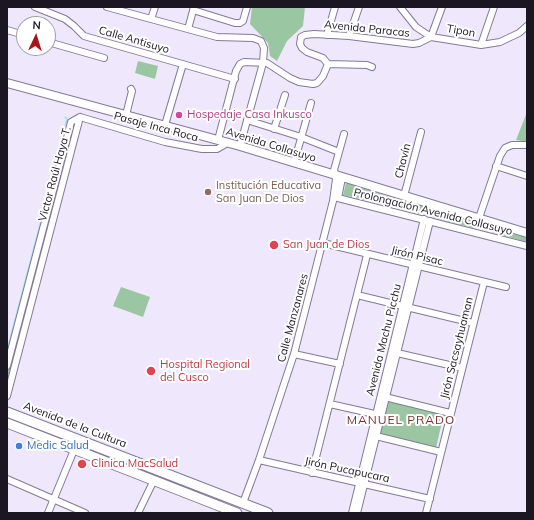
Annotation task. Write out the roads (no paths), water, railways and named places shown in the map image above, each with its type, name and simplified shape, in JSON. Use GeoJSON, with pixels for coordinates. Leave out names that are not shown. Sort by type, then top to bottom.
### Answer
{"type":"FeatureCollection","features":[{"type":"Feature","properties":{"kind":"highway","name":"Avenida de la Cultura"},"geometry":{"type":"LineString","coordinates":[[7,412],[268,513]]}},
{"type":"Feature","properties":{"kind":"highway","name":"Avenida de la Cultura"},"geometry":{"type":"LineString","coordinates":[[7,423],[233,512]]}},
{"type":"Feature","properties":{"kind":"main road","name":"Avenida Collasuyo"},"geometry":{"type":"LineString","coordinates":[[7,83],[240,146],[527,233]]}},
{"type":"Feature","properties":{"kind":"street"},"geometry":{"type":"LineString","coordinates":[[107,7],[118,8],[219,38],[253,38],[262,41],[264,48],[263,63],[240,146]]}},
{"type":"Feature","properties":{"kind":"street"},"geometry":{"type":"LineString","coordinates":[[151,19],[155,7]]}},
{"type":"Feature","properties":{"kind":"street"},"geometry":{"type":"LineString","coordinates":[[188,29],[193,9],[235,23],[240,23],[243,21],[247,7]]}},
{"type":"Feature","properties":{"kind":"street"},"geometry":{"type":"LineString","coordinates":[[327,35],[335,7]]}},
{"type":"Feature","properties":{"kind":"street"},"geometry":{"type":"LineString","coordinates":[[349,36],[359,7]]}},
{"type":"Feature","properties":{"kind":"street","name":"Tipon"},"geometry":{"type":"LineString","coordinates":[[400,7],[416,27],[431,37],[481,45],[500,42],[520,33],[527,26]]}},
{"type":"Feature","properties":{"kind":"street"},"geometry":{"type":"LineString","coordinates":[[431,37],[442,7]]}},
{"type":"Feature","properties":{"kind":"street"},"geometry":{"type":"LineString","coordinates":[[481,45],[494,7]]}},
{"type":"Feature","properties":{"kind":"street","name":"Calle Antisuyo"},"geometry":{"type":"LineString","coordinates":[[39,8],[65,19],[84,36],[235,79]]}},
{"type":"Feature","properties":{"kind":"street","name":"Avenida Paracas"},"geometry":{"type":"LineString","coordinates":[[328,64],[323,58],[307,52],[302,48],[300,44],[301,37],[314,34],[349,36],[413,44],[419,43],[431,37]]}},
{"type":"Feature","properties":{"kind":"street"},"geometry":{"type":"LineString","coordinates":[[56,44],[104,58]]}},
{"type":"Feature","properties":{"kind":"street"},"geometry":{"type":"LineString","coordinates":[[222,141],[236,71],[240,64],[244,62],[269,64],[283,74],[299,82],[314,84],[317,83],[323,76],[328,64],[367,65],[372,67]]}},
{"type":"Feature","properties":{"kind":"street"},"geometry":{"type":"LineString","coordinates":[[165,125],[183,64]]}},
{"type":"Feature","properties":{"kind":"street"},"geometry":{"type":"LineString","coordinates":[[126,116],[132,91],[131,89]]}},
{"type":"Feature","properties":{"kind":"street"},"geometry":{"type":"LineString","coordinates":[[274,129],[285,95]]}},
{"type":"Feature","properties":{"kind":"street"},"geometry":{"type":"LineString","coordinates":[[294,163],[311,103]]}},
{"type":"Feature","properties":{"kind":"street","name":"Pasaje Inca Roca"},"geometry":{"type":"LineString","coordinates":[[80,117],[164,142],[202,149],[217,149],[224,145],[222,141]]}},
{"type":"Feature","properties":{"kind":"street","name":"Victor Raúl Haya T."},"geometry":{"type":"LineString","coordinates":[[7,366],[71,122],[80,117]]}},
{"type":"Feature","properties":{"kind":"street","name":"Victor Raúl Haya T."},"geometry":{"type":"LineString","coordinates":[[7,396],[80,117]]}},
{"type":"Feature","properties":{"kind":"street"},"geometry":{"type":"LineString","coordinates":[[247,120],[301,137],[338,152]]}},
{"type":"Feature","properties":{"kind":"street","name":"Chavín"},"geometry":{"type":"LineString","coordinates":[[404,196],[421,132]]}},
{"type":"Feature","properties":{"kind":"street","name":"Calle Manzanares"},"geometry":{"type":"LineString","coordinates":[[243,503],[259,460],[294,354],[336,197],[339,177],[334,170],[344,134]]}},
{"type":"Feature","properties":{"kind":"street"},"geometry":{"type":"LineString","coordinates":[[478,218],[496,166],[505,148],[512,145],[527,145]]}},
{"type":"Feature","properties":{"kind":"street"},"geometry":{"type":"LineString","coordinates":[[62,154],[70,156]]}},
{"type":"Feature","properties":{"kind":"street"},"geometry":{"type":"LineString","coordinates":[[496,166],[527,176]]}},
{"type":"Feature","properties":{"kind":"street","name":"Prolongación Avenida Collasuyo"},"geometry":{"type":"LineString","coordinates":[[336,197],[527,246]]}},
{"type":"Feature","properties":{"kind":"street","name":"Avenida Machu Picchu"},"geometry":{"type":"LineString","coordinates":[[357,513],[361,483],[427,220]]}},
{"type":"Feature","properties":{"kind":"street","name":"Jirón Pisac"},"geometry":{"type":"LineString","coordinates":[[323,244],[506,287]]}},
{"type":"Feature","properties":{"kind":"street"},"geometry":{"type":"LineString","coordinates":[[312,473],[368,255]]}},
{"type":"Feature","properties":{"kind":"street","name":"Jirón Sacsayhuaman"},"geometry":{"type":"LineString","coordinates":[[426,513],[484,282]]}},
{"type":"Feature","properties":{"kind":"street"},"geometry":{"type":"LineString","coordinates":[[357,295],[405,308],[473,323]]}},
{"type":"Feature","properties":{"kind":"street"},"geometry":{"type":"LineString","coordinates":[[394,352],[462,368]]}},
{"type":"Feature","properties":{"kind":"street","name":"Avenida Machu Picchu"},"geometry":{"type":"LineString","coordinates":[[352,513],[376,436],[378,415],[385,397],[394,352]]}},
{"type":"Feature","properties":{"kind":"street"},"geometry":{"type":"LineString","coordinates":[[294,354],[340,364]]}},
{"type":"Feature","properties":{"kind":"street"},"geometry":{"type":"LineString","coordinates":[[385,397],[450,413]]}},
{"type":"Feature","properties":{"kind":"street"},"geometry":{"type":"LineString","coordinates":[[330,404],[378,415]]}},
{"type":"Feature","properties":{"kind":"street"},"geometry":{"type":"LineString","coordinates":[[376,436],[441,452]]}},
{"type":"Feature","properties":{"kind":"street"},"geometry":{"type":"LineString","coordinates":[[48,513],[74,450]]}},
{"type":"Feature","properties":{"kind":"street","name":"Jirón Pucapucara"},"geometry":{"type":"LineString","coordinates":[[259,460],[430,499]]}},
{"type":"Feature","properties":{"kind":"street"},"geometry":{"type":"LineString","coordinates":[[7,479],[85,513]]}},
{"type":"Feature","properties":{"kind":"street"},"geometry":{"type":"LineString","coordinates":[[138,513],[154,480]]}},
{"type":"Feature","properties":{"kind":"waterway"},"geometry":{"type":"LineString","coordinates":[[7,351],[67,119],[65,117]]}},
{"type":"Feature","properties":{"kind":"place","name":"Hospedaje Casa Inkusco"},"geometry":{"type":"Point","coordinates":[179,115]}},
{"type":"Feature","properties":{"kind":"place","name":"Institución Educativa San Juan De Dios"},"geometry":{"type":"Point","coordinates":[208,192]}},
{"type":"Feature","properties":{"kind":"place","name":"San Juan de Dios"},"geometry":{"type":"Point","coordinates":[274,245]}},
{"type":"Feature","properties":{"kind":"place","name":"Hospital Regional del Cusco"},"geometry":{"type":"Point","coordinates":[151,371]}},
{"type":"Feature","properties":{"kind":"place","name":"Medic Salud"},"geometry":{"type":"Point","coordinates":[19,446]}},
{"type":"Feature","properties":{"kind":"place","name":"Clinica MacSalud"},"geometry":{"type":"Point","coordinates":[82,464]}},
{"type":"Feature","properties":{"kind":"district","name":"MANUEL PRADO"},"geometry":{"type":"Point","coordinates":[401,420]}}]}
